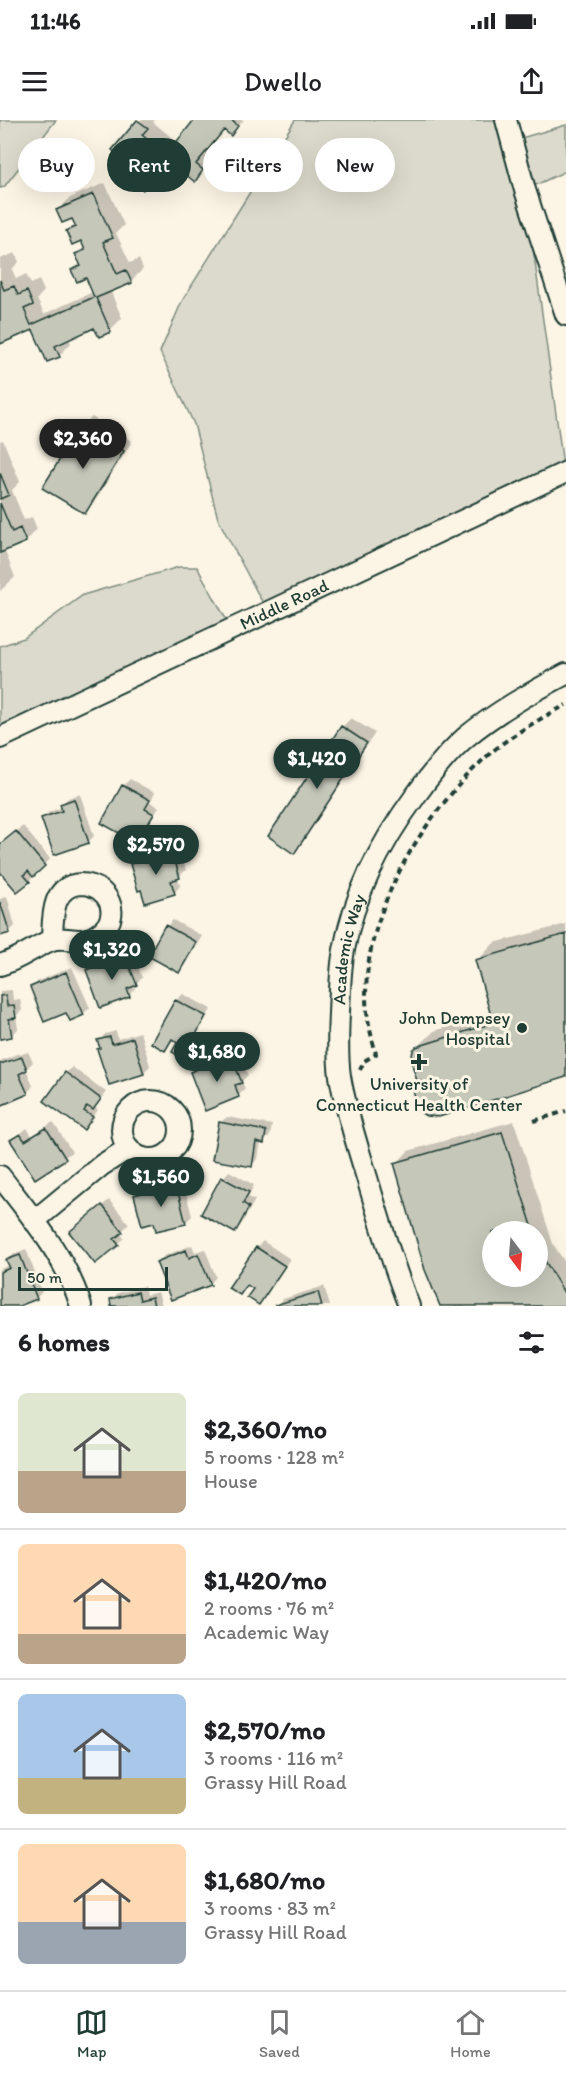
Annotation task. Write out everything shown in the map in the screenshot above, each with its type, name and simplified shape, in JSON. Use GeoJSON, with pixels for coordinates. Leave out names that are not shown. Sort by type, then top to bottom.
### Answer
{"type":"FeatureCollection","features":[{"type":"Feature","properties":{"kind":"street"},"geometry":{"type":"LineString","coordinates":[[506,120],[525,190],[566,315]]}},
{"type":"Feature","properties":{"kind":"street","name":"Middle Road"},"geometry":{"type":"LineString","coordinates":[[0,738],[566,472]]}},
{"type":"Feature","properties":{"kind":"street","name":"Academic Way"},"geometry":{"type":"LineString","coordinates":[[409,1306],[380,1222],[350,1121],[340,1075],[338,1029],[345,941],[373,865],[409,804],[439,764],[479,727],[528,695],[566,674]]}},
{"type":"Feature","properties":{"kind":"street"},"geometry":{"type":"LineString","coordinates":[[0,965],[26,955],[52,939]]}},
{"type":"Feature","properties":{"kind":"street"},"geometry":{"type":"LineString","coordinates":[[34,1221],[102,1165],[129,1148]]}},
{"type":"Feature","properties":{"kind":"street"},"geometry":{"type":"LineString","coordinates":[[0,1176],[61,1261],[76,1289],[81,1306]]}},
{"type":"Feature","properties":{"kind":"path"},"geometry":{"type":"LineString","coordinates":[[376,1054],[367,1018],[368,969],[388,897],[404,864],[430,820],[455,789],[487,756],[518,732],[566,705]]}},
{"type":"Feature","properties":{"kind":"path"},"geometry":{"type":"LineString","coordinates":[[534,1121],[566,1111]]}},
{"type":"Feature","properties":{"kind":"shaded area"},"geometry":{"type":"Polygon","coordinates":[[[0,120],[56,120],[42,138],[18,138],[18,169],[4,187],[0,188],[0,120]]]}},
{"type":"Feature","properties":{"kind":"shaded area"},"geometry":{"type":"Polygon","coordinates":[[[295,120],[506,120],[511,141],[566,125],[566,171],[525,190],[564,472],[267,611],[218,519],[194,424],[160,352],[182,301],[250,192],[303,192],[303,138],[284,138],[295,120]]]}},
{"type":"Feature","properties":{"kind":"shaded area"},"geometry":{"type":"Polygon","coordinates":[[[179,567],[197,567],[231,628],[0,738],[0,646],[24,638],[83,595],[179,567]]]}},
{"type":"Feature","properties":{"kind":"building"},"geometry":{"type":"Polygon","coordinates":[[[137,120],[148,128],[142,135],[146,138],[122,138],[137,120]]]}},
{"type":"Feature","properties":{"kind":"building"},"geometry":{"type":"Polygon","coordinates":[[[194,120],[231,120],[238,126],[231,136],[224,130],[217,138],[203,138],[203,156],[196,164],[203,170],[195,182],[191,179],[191,138],[180,138],[194,120]]]}},
{"type":"Feature","properties":{"kind":"building"},"geometry":{"type":"Polygon","coordinates":[[[93,194],[113,238],[103,242],[117,274],[126,270],[132,283],[96,298],[111,332],[99,337],[94,328],[55,346],[60,357],[47,362],[33,330],[0,344],[0,280],[4,290],[14,286],[18,295],[27,291],[33,305],[24,309],[31,325],[94,297],[86,278],[77,282],[71,270],[81,266],[75,254],[85,250],[81,241],[72,245],[66,231],[76,227],[72,219],[62,223],[56,210],[93,194]]]}},
{"type":"Feature","properties":{"kind":"building"},"geometry":{"type":"Polygon","coordinates":[[[81,425],[124,451],[85,514],[42,488],[81,425]]]}},
{"type":"Feature","properties":{"kind":"building"},"geometry":{"type":"Polygon","coordinates":[[[0,473],[9,495],[0,499],[0,473]]]}},
{"type":"Feature","properties":{"kind":"building"},"geometry":{"type":"Polygon","coordinates":[[[0,503],[12,532],[20,528],[26,542],[0,553],[0,503]]]}},
{"type":"Feature","properties":{"kind":"building"},"geometry":{"type":"Polygon","coordinates":[[[341,726],[367,743],[294,854],[268,836],[341,726]]]}},
{"type":"Feature","properties":{"kind":"building"},"geometry":{"type":"Polygon","coordinates":[[[122,785],[150,800],[145,809],[154,814],[137,843],[101,823],[122,785]]]}},
{"type":"Feature","properties":{"kind":"building"},"geometry":{"type":"Polygon","coordinates":[[[74,799],[89,843],[54,855],[41,818],[62,811],[60,804],[74,799]]]}},
{"type":"Feature","properties":{"kind":"building"},"geometry":{"type":"Polygon","coordinates":[[[16,831],[45,866],[33,877],[28,871],[24,875],[30,882],[17,892],[0,872],[0,844],[16,831]]]}},
{"type":"Feature","properties":{"kind":"building"},"geometry":{"type":"Polygon","coordinates":[[[172,851],[180,878],[171,881],[175,894],[145,903],[141,890],[138,891],[130,864],[172,851]]]}},
{"type":"Feature","properties":{"kind":"building"},"geometry":{"type":"Polygon","coordinates":[[[0,902],[10,933],[0,936],[0,902]]]}},
{"type":"Feature","properties":{"kind":"building"},"geometry":{"type":"Polygon","coordinates":[[[165,925],[196,942],[179,973],[148,956],[165,925]]]}},
{"type":"Feature","properties":{"kind":"building","name":"John Dempsey Hospital"},"geometry":{"type":"Polygon","coordinates":[[[566,934],[566,1077],[439,1117],[426,1116],[418,1111],[413,1090],[423,1086],[421,1081],[417,1081],[411,1061],[413,1050],[416,1047],[493,1023],[475,960],[566,934]]]}},
{"type":"Feature","properties":{"kind":"building"},"geometry":{"type":"Polygon","coordinates":[[[125,955],[137,985],[127,989],[130,997],[100,1008],[86,970],[125,955]]]}},
{"type":"Feature","properties":{"kind":"building"},"geometry":{"type":"Polygon","coordinates":[[[66,972],[84,1015],[70,1021],[66,1013],[44,1022],[30,987],[66,972]]]}},
{"type":"Feature","properties":{"kind":"building"},"geometry":{"type":"Polygon","coordinates":[[[6,995],[7,1006],[14,1005],[16,1018],[9,1019],[12,1037],[0,1039],[0,996],[6,995]]]}},
{"type":"Feature","properties":{"kind":"building"},"geometry":{"type":"Polygon","coordinates":[[[175,1000],[206,1016],[183,1058],[172,1052],[177,1043],[172,1039],[165,1051],[151,1043],[175,1000]]]}},
{"type":"Feature","properties":{"kind":"building"},"geometry":{"type":"Polygon","coordinates":[[[110,1037],[112,1044],[133,1038],[144,1074],[109,1085],[97,1049],[100,1048],[97,1040],[110,1037]]]}},
{"type":"Feature","properties":{"kind":"building"},"geometry":{"type":"Polygon","coordinates":[[[231,1055],[242,1083],[235,1085],[239,1097],[205,1111],[190,1072],[231,1055]]]}},
{"type":"Feature","properties":{"kind":"building"},"geometry":{"type":"Polygon","coordinates":[[[22,1057],[27,1070],[19,1074],[28,1094],[0,1106],[0,1064],[22,1057]]]}},
{"type":"Feature","properties":{"kind":"building"},"geometry":{"type":"Polygon","coordinates":[[[65,1072],[101,1099],[93,1110],[87,1106],[84,1111],[93,1117],[84,1130],[44,1101],[65,1072]]]}},
{"type":"Feature","properties":{"kind":"building"},"geometry":{"type":"Polygon","coordinates":[[[219,1122],[266,1131],[264,1144],[256,1142],[252,1167],[212,1160],[219,1122]]]}},
{"type":"Feature","properties":{"kind":"building"},"geometry":{"type":"Polygon","coordinates":[[[46,1128],[66,1159],[35,1179],[10,1140],[20,1134],[25,1141],[46,1128]]]}},
{"type":"Feature","properties":{"kind":"building"},"geometry":{"type":"Polygon","coordinates":[[[502,1132],[530,1221],[482,1221],[482,1287],[548,1287],[548,1266],[566,1296],[566,1306],[440,1306],[425,1270],[394,1163],[502,1132]]]}},
{"type":"Feature","properties":{"kind":"building"},"geometry":{"type":"Polygon","coordinates":[[[221,1177],[249,1192],[243,1203],[249,1207],[235,1233],[201,1214],[221,1177]]]}},
{"type":"Feature","properties":{"kind":"building"},"geometry":{"type":"Polygon","coordinates":[[[176,1184],[186,1224],[156,1231],[154,1223],[142,1226],[134,1195],[176,1184]]]}},
{"type":"Feature","properties":{"kind":"building"},"geometry":{"type":"Polygon","coordinates":[[[102,1205],[123,1232],[114,1239],[119,1245],[95,1264],[69,1232],[102,1205]]]}},
{"type":"Feature","properties":{"kind":"building"},"geometry":{"type":"Polygon","coordinates":[[[256,1247],[285,1266],[259,1305],[247,1297],[253,1289],[247,1285],[240,1295],[228,1288],[256,1247]]]}},
{"type":"Feature","properties":{"kind":"building"},"geometry":{"type":"Polygon","coordinates":[[[186,1250],[189,1258],[198,1254],[211,1285],[171,1300],[156,1262],[186,1250]]]}},
{"type":"Feature","properties":{"kind":"building"},"geometry":{"type":"Polygon","coordinates":[[[20,1255],[37,1299],[19,1306],[0,1306],[0,1272],[10,1268],[6,1260],[20,1255]]]}},
{"type":"Feature","properties":{"kind":"building"},"geometry":{"type":"Polygon","coordinates":[[[138,1292],[140,1300],[152,1297],[154,1306],[111,1306],[110,1299],[138,1292]]]}},
{"type":"Feature","properties":{"kind":"building"},"geometry":{"type":"Polygon","coordinates":[[[318,1292],[322,1306],[275,1305],[318,1292]]]}},
{"type":"Feature","properties":{"kind":"place","name":"John Dempsey Hospital"},"geometry":{"type":"Point","coordinates":[522,1028]}},
{"type":"Feature","properties":{"kind":"place","name":"University of Connecticut Health Center"},"geometry":{"type":"Point","coordinates":[419,1062]}}]}
